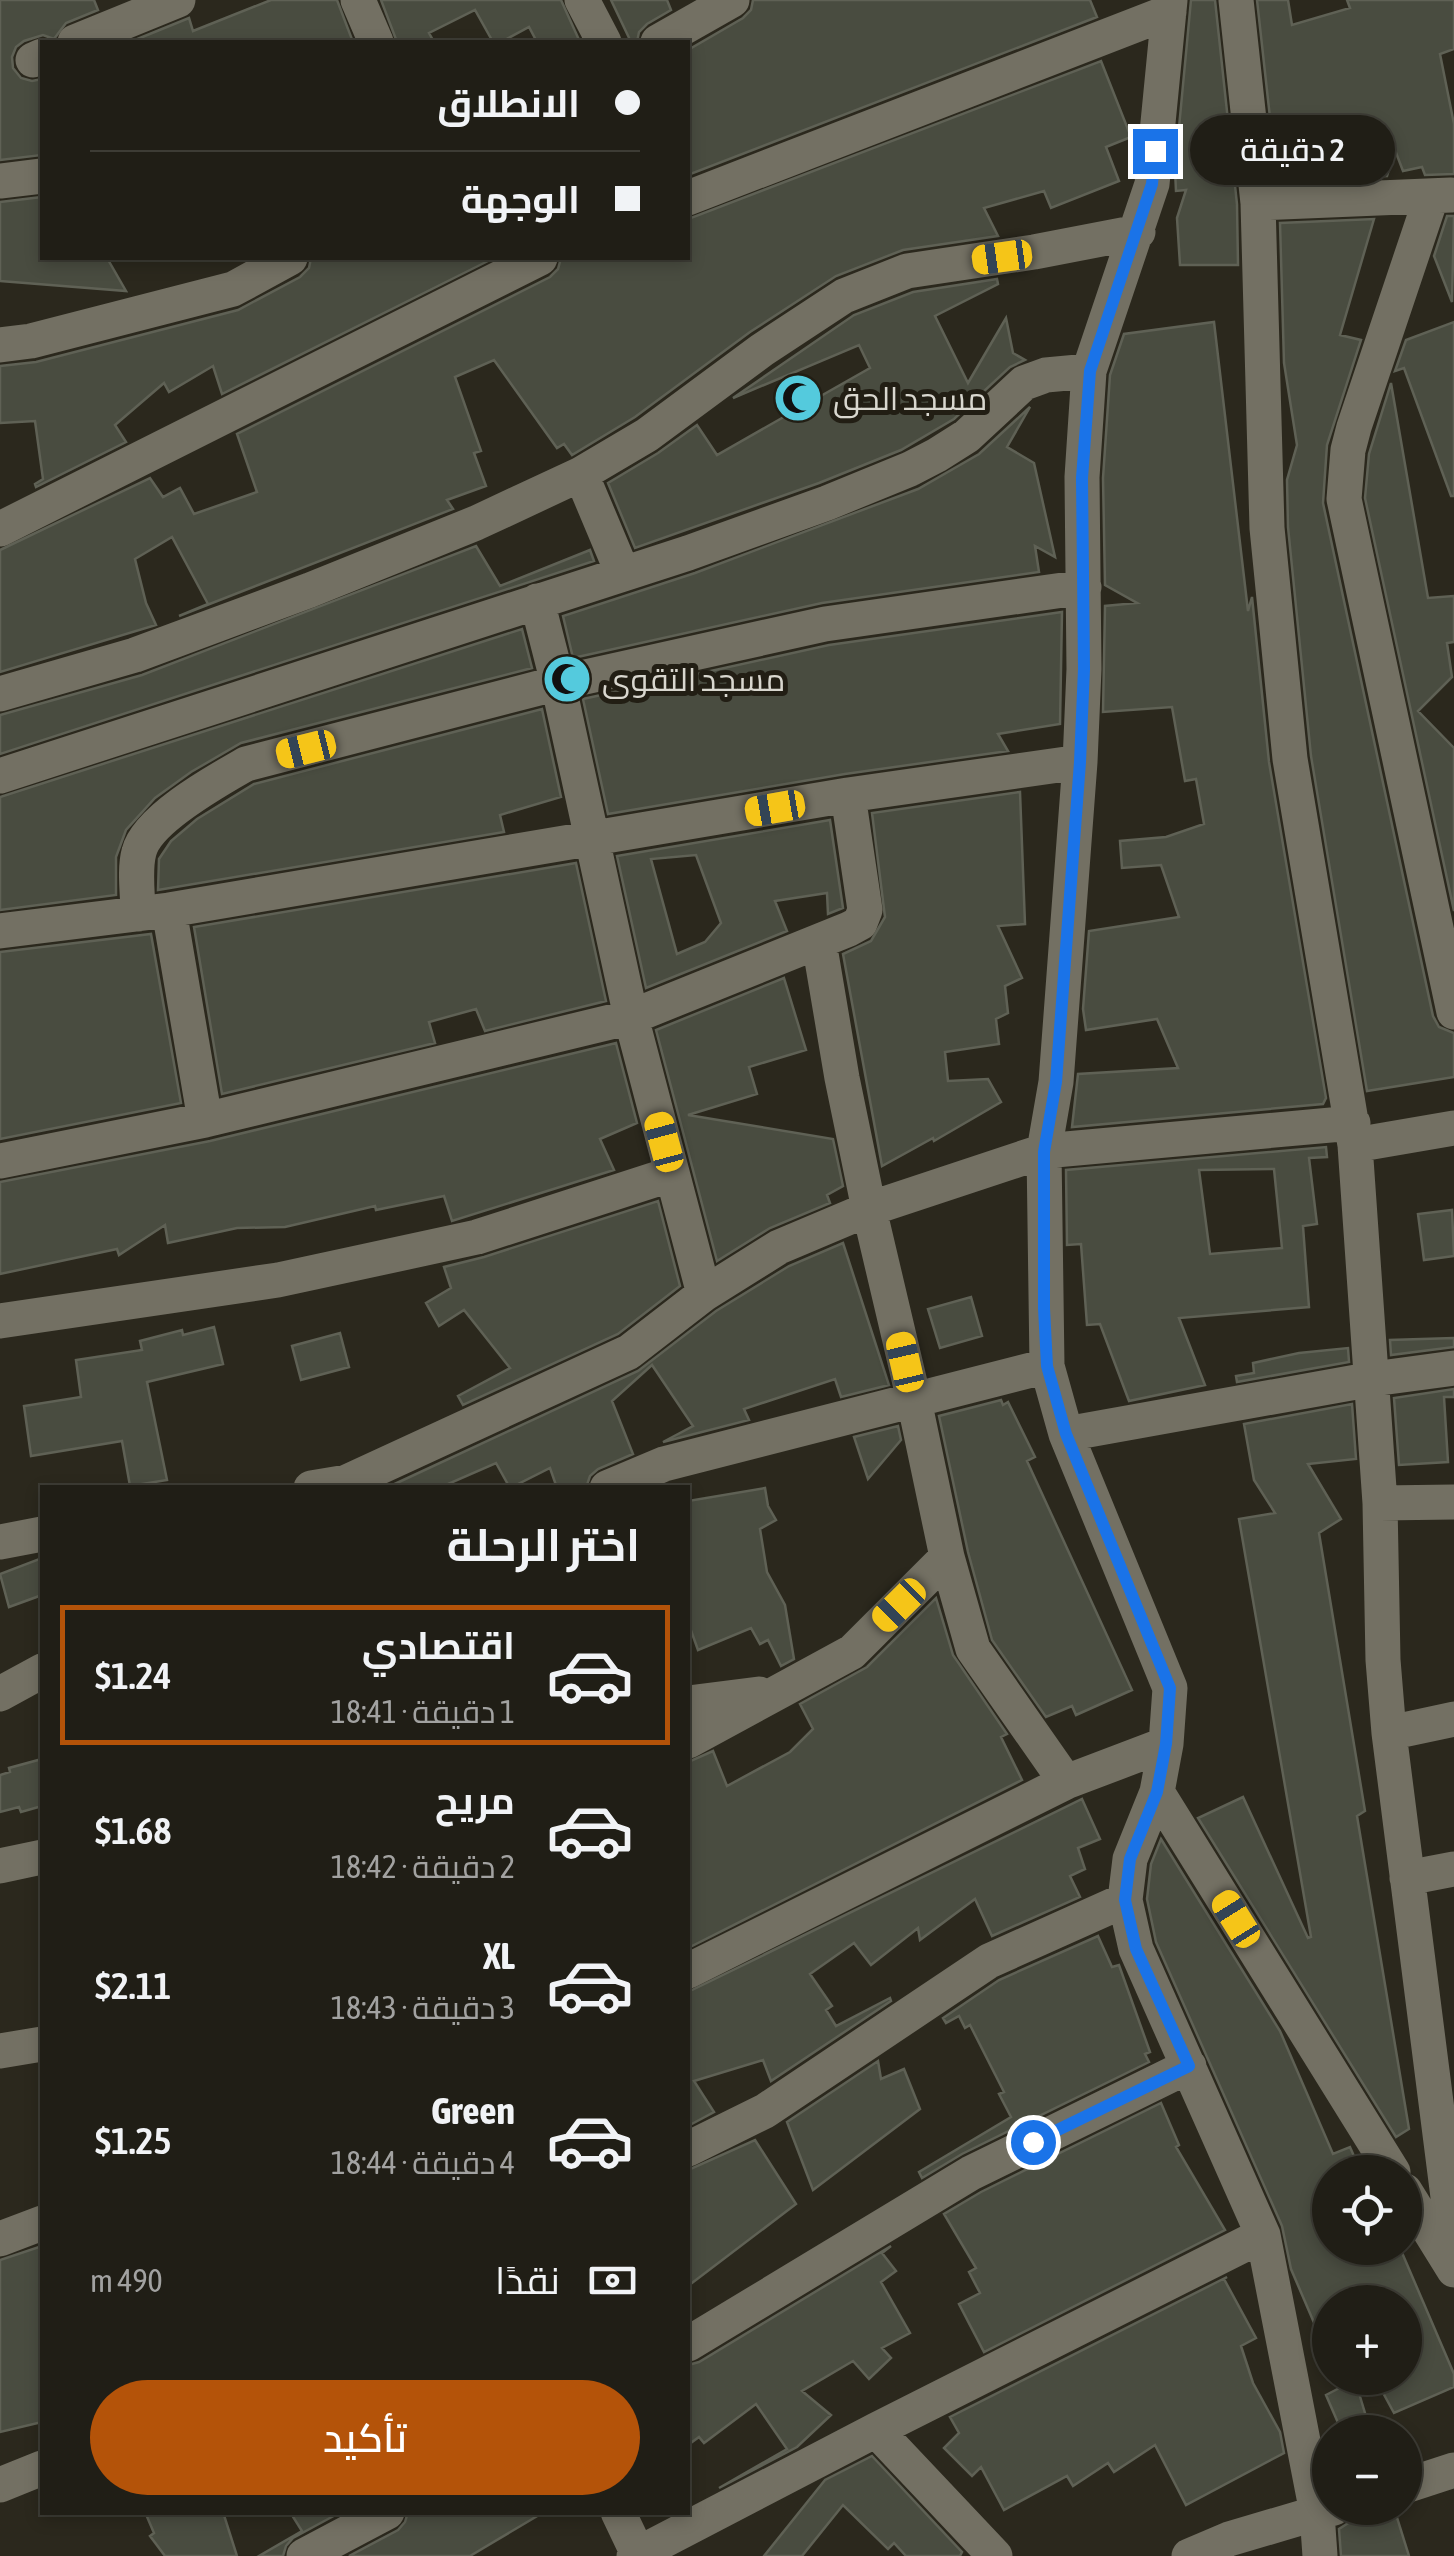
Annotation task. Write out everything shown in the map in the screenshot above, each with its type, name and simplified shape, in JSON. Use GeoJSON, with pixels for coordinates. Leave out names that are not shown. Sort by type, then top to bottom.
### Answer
{"type":"FeatureCollection","features":[{"type":"Feature","properties":{"kind":"street"},"geometry":{"type":"LineString","coordinates":[[80,40],[178,0]]}},
{"type":"Feature","properties":{"kind":"street"},"geometry":{"type":"LineString","coordinates":[[358,0],[375,40]]}},
{"type":"Feature","properties":{"kind":"street"},"geometry":{"type":"LineString","coordinates":[[582,0],[603,40]]}},
{"type":"Feature","properties":{"kind":"street"},"geometry":{"type":"LineString","coordinates":[[662,40],[732,0]]}},
{"type":"Feature","properties":{"kind":"street"},"geometry":{"type":"LineString","coordinates":[[1236,0],[1258,203],[1268,528],[1288,740],[1354,1134],[1380,1503],[1382,1660],[1407,1878],[1446,2112],[1454,2244]]}},
{"type":"Feature","properties":{"kind":"street"},"geometry":{"type":"LineString","coordinates":[[690,197],[1170,6],[1152,184],[1090,371],[1082,478],[1080,762],[1056,1082],[1044,1152],[1047,1366],[1066,1434],[1170,1688],[1157,1792],[1130,1859],[1125,1900],[1136,1949],[1264,2235],[1312,2448]]}},
{"type":"Feature","properties":{"kind":"street"},"geometry":{"type":"LineString","coordinates":[[0,181],[40,176]]}},
{"type":"Feature","properties":{"kind":"street"},"geometry":{"type":"LineString","coordinates":[[1258,203],[1443,196],[1354,427],[1344,499],[1454,1012]]}},
{"type":"Feature","properties":{"kind":"street"},"geometry":{"type":"LineString","coordinates":[[0,694],[136,655],[310,590],[476,523],[582,474],[646,435],[844,296],[907,271],[1138,232]]}},
{"type":"Feature","properties":{"kind":"street"},"geometry":{"type":"LineString","coordinates":[[0,346],[233,288],[286,260]]}},
{"type":"Feature","properties":{"kind":"street"},"geometry":{"type":"LineString","coordinates":[[0,529],[536,260]]}},
{"type":"Feature","properties":{"kind":"street"},"geometry":{"type":"LineString","coordinates":[[0,776],[775,522],[910,470],[967,436],[1024,383],[1046,375],[1090,371]]}},
{"type":"Feature","properties":{"kind":"street"},"geometry":{"type":"LineString","coordinates":[[582,474],[623,574]]}},
{"type":"Feature","properties":{"kind":"street"},"geometry":{"type":"LineString","coordinates":[[204,1120],[137,856],[142,842],[207,787],[246,764],[558,684],[825,624],[1084,587]]}},
{"type":"Feature","properties":{"kind":"street"},"geometry":{"type":"LineString","coordinates":[[536,601],[631,1017],[704,1294]]}},
{"type":"Feature","properties":{"kind":"street"},"geometry":{"type":"LineString","coordinates":[[0,930],[154,912],[848,795],[1080,762]]}},
{"type":"Feature","properties":{"kind":"street"},"geometry":{"type":"LineString","coordinates":[[0,1161],[204,1120],[631,1017],[819,942],[860,922],[865,910],[848,795]]}},
{"type":"Feature","properties":{"kind":"street"},"geometry":{"type":"LineString","coordinates":[[819,942],[870,1210],[947,1558],[974,1650],[1066,1782]]}},
{"type":"Feature","properties":{"kind":"street"},"geometry":{"type":"LineString","coordinates":[[329,1485],[347,1482],[629,1352],[704,1294],[779,1247],[870,1210],[1044,1152],[1454,1128]]}},
{"type":"Feature","properties":{"kind":"street"},"geometry":{"type":"LineString","coordinates":[[0,1321],[278,1280],[459,1241],[672,1174]]}},
{"type":"Feature","properties":{"kind":"street"},"geometry":{"type":"LineString","coordinates":[[614,1485],[664,1464],[1047,1366]]}},
{"type":"Feature","properties":{"kind":"street"},"geometry":{"type":"LineString","coordinates":[[1066,1434],[1454,1368]]}},
{"type":"Feature","properties":{"kind":"street"},"geometry":{"type":"LineString","coordinates":[[1380,1503],[1454,1502]]}},
{"type":"Feature","properties":{"kind":"street"},"geometry":{"type":"LineString","coordinates":[[0,1542],[40,1534]]}},
{"type":"Feature","properties":{"kind":"street"},"geometry":{"type":"LineString","coordinates":[[690,1740],[852,1652],[947,1558]]}},
{"type":"Feature","properties":{"kind":"street"},"geometry":{"type":"LineString","coordinates":[[0,1694],[40,1672]]}},
{"type":"Feature","properties":{"kind":"street"},"geometry":{"type":"LineString","coordinates":[[690,1703],[780,1692]]}},
{"type":"Feature","properties":{"kind":"street"},"geometry":{"type":"LineString","coordinates":[[1389,1734],[1454,1720]]}},
{"type":"Feature","properties":{"kind":"street"},"geometry":{"type":"LineString","coordinates":[[690,1970],[1066,1782],[1166,1744]]}},
{"type":"Feature","properties":{"kind":"street"},"geometry":{"type":"LineString","coordinates":[[1157,1792],[1382,2155]]}},
{"type":"Feature","properties":{"kind":"street"},"geometry":{"type":"LineString","coordinates":[[0,1866],[40,1857]]}},
{"type":"Feature","properties":{"kind":"street"},"geometry":{"type":"LineString","coordinates":[[1407,1878],[1454,1869]]}},
{"type":"Feature","properties":{"kind":"street"},"geometry":{"type":"LineString","coordinates":[[690,2148],[765,2111],[989,1962],[1125,1900]]}},
{"type":"Feature","properties":{"kind":"street"},"geometry":{"type":"LineString","coordinates":[[0,2051],[40,2044]]}},
{"type":"Feature","properties":{"kind":"street"},"geometry":{"type":"LineString","coordinates":[[690,2343],[971,2173],[1189,2066]]}},
{"type":"Feature","properties":{"kind":"street"},"geometry":{"type":"LineString","coordinates":[[1422,2218],[1454,2270]]}},
{"type":"Feature","properties":{"kind":"street"},"geometry":{"type":"LineString","coordinates":[[0,2239],[40,2224]]}},
{"type":"Feature","properties":{"kind":"street"},"geometry":{"type":"LineString","coordinates":[[619,2515],[636,2555],[1264,2235]]}},
{"type":"Feature","properties":{"kind":"street"},"geometry":{"type":"LineString","coordinates":[[876,2430],[995,2556]]}},
{"type":"Feature","properties":{"kind":"street"},"geometry":{"type":"LineString","coordinates":[[0,2485],[40,2469]]}},
{"type":"Feature","properties":{"kind":"street"},"geometry":{"type":"LineString","coordinates":[[1422,2480],[1454,2470]]}},
{"type":"Feature","properties":{"kind":"street"},"geometry":{"type":"LineString","coordinates":[[1189,2556],[1229,2538],[1312,2514]]}},
{"type":"Feature","properties":{"kind":"street"},"geometry":{"type":"LineString","coordinates":[[304,2556],[373,2516]]}},
{"type":"Feature","properties":{"kind":"street"},"geometry":{"type":"LineString","coordinates":[[1320,2556],[1324,2525]]}},
{"type":"Feature","properties":{"kind":"building"},"geometry":{"type":"Polygon","coordinates":[[[0,0],[94,0],[98,10],[66,23],[54,39],[43,35],[16,47],[13,68],[21,78],[40,79],[40,155],[0,160],[0,0]]]}},
{"type":"Feature","properties":{"kind":"building"},"geometry":{"type":"Polygon","coordinates":[[[271,0],[337,0],[352,40],[135,40],[189,18],[193,31],[271,0]]]}},
{"type":"Feature","properties":{"kind":"building"},"geometry":{"type":"Polygon","coordinates":[[[381,0],[561,0],[579,40],[536,40],[529,27],[505,40],[492,40],[475,10],[429,33],[433,40],[396,40],[381,0]]]}},
{"type":"Feature","properties":{"kind":"building"},"geometry":{"type":"Polygon","coordinates":[[[611,0],[667,0],[671,10],[647,24],[637,40],[630,40],[611,0]]]}},
{"type":"Feature","properties":{"kind":"building"},"geometry":{"type":"Polygon","coordinates":[[[753,0],[1090,0],[1097,17],[690,174],[690,49],[751,10],[753,0]]]}},
{"type":"Feature","properties":{"kind":"building"},"geometry":{"type":"Polygon","coordinates":[[[1191,0],[1215,0],[1237,204],[1238,265],[1180,265],[1177,218],[1186,190],[1176,191],[1175,170],[1191,0]]]}},
{"type":"Feature","properties":{"kind":"building"},"geometry":{"type":"Polygon","coordinates":[[[1257,0],[1288,0],[1292,25],[1350,8],[1347,0],[1454,0],[1454,49],[1440,54],[1454,124],[1454,174],[1425,175],[1422,167],[1403,171],[1395,150],[1387,176],[1277,181],[1257,0]]]}},
{"type":"Feature","properties":{"kind":"building"},"geometry":{"type":"Polygon","coordinates":[[[1101,61],[1131,137],[1106,147],[1119,181],[1051,208],[1044,191],[984,208],[998,236],[903,250],[836,276],[750,332],[635,417],[572,455],[564,444],[557,448],[494,360],[455,377],[481,451],[474,453],[486,486],[447,500],[453,509],[179,616],[208,604],[172,537],[135,559],[156,625],[0,672],[0,550],[150,478],[163,497],[180,488],[194,514],[257,492],[237,434],[550,277],[560,260],[690,260],[690,218],[1101,61]]]}},
{"type":"Feature","properties":{"kind":"building"},"geometry":{"type":"Polygon","coordinates":[[[40,197],[40,260],[108,260],[126,291],[0,281],[0,202],[40,197]]]}},
{"type":"Feature","properties":{"kind":"building"},"geometry":{"type":"Polygon","coordinates":[[[1447,216],[1454,216],[1452,302],[1434,256],[1447,216]]]}},
{"type":"Feature","properties":{"kind":"building"},"geometry":{"type":"Polygon","coordinates":[[[1374,219],[1340,335],[1361,340],[1327,445],[1323,503],[1433,1016],[1439,1027],[1454,1033],[1454,1077],[1367,1091],[1311,756],[1288,527],[1287,480],[1297,445],[1284,363],[1280,223],[1374,219]]]}},
{"type":"Feature","properties":{"kind":"building"},"geometry":{"type":"Polygon","coordinates":[[[311,260],[490,260],[222,394],[213,366],[169,392],[164,383],[115,425],[126,442],[36,487],[43,479],[35,421],[0,423],[0,366],[36,362],[238,310],[300,277],[311,260]]]}},
{"type":"Feature","properties":{"kind":"building"},"geometry":{"type":"Polygon","coordinates":[[[997,279],[998,284],[935,316],[968,383],[1006,318],[1013,353],[1025,360],[1010,367],[954,419],[901,450],[635,548],[608,483],[697,425],[717,455],[870,368],[859,345],[733,398],[854,315],[913,292],[997,279]]]}},
{"type":"Feature","properties":{"kind":"building"},"geometry":{"type":"Polygon","coordinates":[[[1214,322],[1248,611],[1252,597],[1269,762],[1326,1098],[1323,1104],[1072,1127],[1078,1074],[1178,1068],[1157,1019],[1086,1030],[1083,1009],[1089,931],[1179,917],[1161,865],[1122,868],[1120,841],[1166,837],[1204,824],[1196,779],[1185,781],[1172,707],[1103,712],[1105,606],[1137,603],[1105,585],[1103,478],[1110,375],[1124,334],[1214,322]]]}},
{"type":"Feature","properties":{"kind":"building"},"geometry":{"type":"Polygon","coordinates":[[[1454,322],[1451,496],[1404,368],[1395,371],[1406,340],[1454,322]]]}},
{"type":"Feature","properties":{"kind":"building"},"geometry":{"type":"Polygon","coordinates":[[[1391,383],[1428,598],[1454,596],[1454,642],[1447,643],[1452,677],[1418,711],[1454,748],[1454,911],[1365,498],[1369,454],[1391,383]]]}},
{"type":"Feature","properties":{"kind":"building"},"geometry":{"type":"Polygon","coordinates":[[[1030,407],[1007,447],[1034,463],[1055,557],[1035,546],[1039,572],[822,603],[573,658],[563,616],[695,573],[918,489],[979,454],[1030,407]]]}},
{"type":"Feature","properties":{"kind":"building"},"geometry":{"type":"Polygon","coordinates":[[[476,546],[500,586],[590,550],[594,561],[0,754],[0,715],[142,675],[476,546]]]}},
{"type":"Feature","properties":{"kind":"building"},"geometry":{"type":"Polygon","coordinates":[[[1062,612],[1060,724],[998,734],[1008,751],[608,814],[583,699],[829,645],[1062,612]]]}},
{"type":"Feature","properties":{"kind":"building"},"geometry":{"type":"Polygon","coordinates":[[[522,629],[532,668],[241,743],[191,772],[155,798],[126,830],[116,857],[116,895],[0,910],[0,797],[522,629]]]}},
{"type":"Feature","properties":{"kind":"building"},"geometry":{"type":"Polygon","coordinates":[[[542,709],[561,797],[500,815],[504,832],[158,890],[159,859],[171,841],[197,819],[254,784],[542,709]]]}},
{"type":"Feature","properties":{"kind":"building"},"geometry":{"type":"Polygon","coordinates":[[[1020,792],[1025,924],[998,926],[1022,978],[1005,986],[1008,1013],[996,1019],[999,1044],[945,1052],[948,1081],[988,1079],[1001,1102],[882,1166],[843,954],[871,941],[885,917],[872,813],[1020,792]]]}},
{"type":"Feature","properties":{"kind":"building"},"geometry":{"type":"Polygon","coordinates":[[[830,820],[843,908],[828,914],[827,893],[775,901],[787,931],[646,988],[617,856],[830,820]],[[696,855],[651,859],[677,954],[705,942],[721,923],[696,855]]]}},
{"type":"Feature","properties":{"kind":"building"},"geometry":{"type":"Polygon","coordinates":[[[576,863],[606,1001],[485,1031],[476,1009],[429,1022],[435,1043],[222,1094],[194,927],[576,863]]]}},
{"type":"Feature","properties":{"kind":"building"},"geometry":{"type":"Polygon","coordinates":[[[151,934],[181,1103],[0,1139],[0,952],[151,934]]]}},
{"type":"Feature","properties":{"kind":"building"},"geometry":{"type":"Polygon","coordinates":[[[784,978],[806,1050],[749,1067],[757,1094],[688,1115],[833,1139],[843,1186],[827,1195],[830,1203],[770,1228],[717,1261],[656,1030],[784,978]]]}},
{"type":"Feature","properties":{"kind":"building"},"geometry":{"type":"Polygon","coordinates":[[[616,1043],[637,1123],[600,1139],[614,1170],[452,1221],[444,1196],[376,1210],[375,1206],[285,1227],[237,1228],[168,1243],[165,1225],[119,1255],[117,1249],[0,1274],[0,1182],[210,1141],[616,1043]]]}},
{"type":"Feature","properties":{"kind":"building"},"geometry":{"type":"Polygon","coordinates":[[[1326,1147],[1327,1157],[1309,1158],[1317,1224],[1303,1226],[1309,1307],[1179,1318],[1205,1385],[1129,1401],[1100,1324],[1087,1325],[1081,1244],[1067,1245],[1066,1170],[1326,1147]],[[1274,1169],[1199,1170],[1210,1254],[1282,1248],[1274,1169]]]}},
{"type":"Feature","properties":{"kind":"building"},"geometry":{"type":"Polygon","coordinates":[[[658,1201],[680,1286],[618,1334],[463,1405],[458,1396],[510,1368],[464,1310],[439,1326],[426,1303],[451,1288],[444,1267],[658,1201]]]}},
{"type":"Feature","properties":{"kind":"building"},"geometry":{"type":"Polygon","coordinates":[[[1452,1210],[1454,1256],[1424,1260],[1418,1214],[1452,1210]]]}},
{"type":"Feature","properties":{"kind":"building"},"geometry":{"type":"Polygon","coordinates":[[[843,1243],[889,1385],[841,1397],[835,1379],[744,1409],[749,1420],[663,1442],[693,1426],[652,1365],[612,1401],[633,1454],[598,1469],[587,1485],[556,1485],[550,1468],[508,1485],[496,1463],[446,1485],[392,1485],[638,1371],[716,1311],[789,1266],[843,1243]]]}},
{"type":"Feature","properties":{"kind":"building"},"geometry":{"type":"Polygon","coordinates":[[[971,1297],[982,1336],[940,1348],[928,1309],[971,1297]]]}},
{"type":"Feature","properties":{"kind":"building"},"geometry":{"type":"Polygon","coordinates":[[[214,1327],[223,1364],[147,1382],[167,1480],[130,1485],[122,1441],[31,1456],[24,1406],[81,1397],[76,1360],[142,1350],[140,1341],[182,1330],[183,1335],[214,1327]]]}},
{"type":"Feature","properties":{"kind":"building"},"geometry":{"type":"Polygon","coordinates":[[[340,1333],[349,1367],[301,1380],[292,1346],[340,1333]]]}},
{"type":"Feature","properties":{"kind":"building"},"geometry":{"type":"Polygon","coordinates":[[[1454,1338],[1454,1347],[1391,1355],[1390,1340],[1454,1338]]]}},
{"type":"Feature","properties":{"kind":"building"},"geometry":{"type":"Polygon","coordinates":[[[1348,1348],[1349,1362],[1237,1382],[1236,1376],[1254,1373],[1253,1363],[1348,1348]]]}},
{"type":"Feature","properties":{"kind":"building"},"geometry":{"type":"Polygon","coordinates":[[[1454,1389],[1454,1397],[1444,1397],[1448,1462],[1399,1465],[1394,1398],[1454,1389]]]}},
{"type":"Feature","properties":{"kind":"building"},"geometry":{"type":"Polygon","coordinates":[[[1001,1400],[1003,1405],[1008,1402],[1035,1457],[1027,1461],[1132,1690],[1076,1715],[1072,1706],[1046,1717],[992,1640],[968,1552],[939,1416],[1001,1400]]]}},
{"type":"Feature","properties":{"kind":"building"},"geometry":{"type":"Polygon","coordinates":[[[1352,1404],[1356,1459],[1308,1464],[1341,1519],[1319,1533],[1365,1811],[1357,1816],[1409,2129],[1396,2137],[1198,1818],[1243,1797],[1308,1938],[1311,1937],[1239,1519],[1275,1513],[1254,1480],[1244,1424],[1352,1404]]]}},
{"type":"Feature","properties":{"kind":"building"},"geometry":{"type":"Polygon","coordinates":[[[898,1426],[901,1440],[868,1479],[854,1437],[898,1426]]]}},
{"type":"Feature","properties":{"kind":"building"},"geometry":{"type":"Polygon","coordinates":[[[765,1488],[768,1506],[776,1520],[760,1529],[767,1572],[785,1605],[794,1659],[781,1666],[768,1640],[760,1644],[751,1628],[698,1650],[690,1628],[690,1501],[765,1488]]]}},
{"type":"Feature","properties":{"kind":"building"},"geometry":{"type":"Polygon","coordinates":[[[40,1559],[40,1596],[9,1607],[0,1574],[40,1559]]]}},
{"type":"Feature","properties":{"kind":"building"},"geometry":{"type":"Polygon","coordinates":[[[936,1598],[953,1655],[1007,1734],[1001,1737],[1022,1780],[690,1947],[690,1761],[713,1751],[727,1786],[790,1752],[813,1729],[800,1704],[867,1667],[936,1598]]]}},
{"type":"Feature","properties":{"kind":"building"},"geometry":{"type":"Polygon","coordinates":[[[40,1760],[40,1807],[0,1812],[0,1775],[10,1772],[9,1768],[40,1760]]]}},
{"type":"Feature","properties":{"kind":"building"},"geometry":{"type":"Polygon","coordinates":[[[1082,1799],[1100,1839],[1078,1848],[1085,1869],[1070,1876],[1080,1897],[992,1936],[975,1899],[920,1940],[918,1928],[871,1965],[854,1943],[810,1974],[832,2006],[826,2010],[836,2026],[890,1998],[891,2001],[771,2081],[763,2060],[694,2081],[714,2112],[690,2125],[690,1991],[1082,1799]]]}},
{"type":"Feature","properties":{"kind":"building"},"geometry":{"type":"Polygon","coordinates":[[[1161,1839],[1280,2031],[1333,2154],[1350,2147],[1354,2155],[1312,2155],[1312,2265],[1407,2265],[1416,2285],[1312,2285],[1312,2318],[1291,2269],[1282,2226],[1156,1942],[1147,1899],[1151,1864],[1161,1839]]]}},
{"type":"Feature","properties":{"kind":"building"},"geometry":{"type":"Polygon","coordinates":[[[1098,1936],[1112,1967],[1119,1965],[1150,2052],[1145,2054],[1149,2062],[962,2154],[922,2178],[919,2172],[1011,2117],[999,2094],[1004,2092],[970,2025],[965,2028],[959,2016],[946,2023],[943,2018],[999,1980],[1098,1936]]]}},
{"type":"Feature","properties":{"kind":"building"},"geometry":{"type":"Polygon","coordinates":[[[878,2061],[881,2079],[904,2069],[920,2109],[813,2190],[787,2122],[878,2061]]]}},
{"type":"Feature","properties":{"kind":"building"},"geometry":{"type":"Polygon","coordinates":[[[1161,2103],[1179,2145],[1176,2147],[1225,2230],[984,2352],[959,2304],[980,2293],[969,2272],[976,2268],[944,2214],[1161,2103]]]}},
{"type":"Feature","properties":{"kind":"building"},"geometry":{"type":"Polygon","coordinates":[[[755,2140],[796,2204],[690,2284],[690,2169],[755,2140]]]}},
{"type":"Feature","properties":{"kind":"building"},"geometry":{"type":"Polygon","coordinates":[[[891,2246],[882,2253],[896,2271],[881,2282],[910,2333],[882,2348],[891,2358],[869,2379],[853,2361],[802,2391],[831,2415],[797,2447],[719,2488],[787,2449],[756,2404],[704,2443],[699,2437],[690,2444],[690,2364],[891,2246]]]}},
{"type":"Feature","properties":{"kind":"building"},"geometry":{"type":"Polygon","coordinates":[[[40,2247],[40,2422],[0,2432],[0,2260],[40,2247]]]}},
{"type":"Feature","properties":{"kind":"building"},"geometry":{"type":"Polygon","coordinates":[[[1227,2277],[1224,2279],[1256,2338],[1241,2346],[1253,2383],[1280,2432],[1284,2453],[1186,2505],[1155,2445],[1114,2472],[1108,2463],[1073,2486],[1067,2476],[1004,2510],[981,2467],[972,2476],[944,2448],[959,2433],[950,2417],[1227,2277]]]}},
{"type":"Feature","properties":{"kind":"building"},"geometry":{"type":"Polygon","coordinates":[[[1422,2299],[1454,2374],[1454,2387],[1394,2413],[1384,2395],[1422,2395],[1422,2299]]]}},
{"type":"Feature","properties":{"kind":"building"},"geometry":{"type":"Polygon","coordinates":[[[1326,2395],[1360,2395],[1366,2415],[1335,2415],[1326,2395]]]}},
{"type":"Feature","properties":{"kind":"building"},"geometry":{"type":"Polygon","coordinates":[[[872,2456],[962,2552],[960,2556],[906,2556],[894,2543],[888,2549],[843,2505],[802,2556],[764,2556],[825,2480],[872,2456]]]}},
{"type":"Feature","properties":{"kind":"building"},"geometry":{"type":"Polygon","coordinates":[[[146,2515],[224,2515],[237,2556],[165,2556],[150,2536],[154,2533],[146,2515]]]}},
{"type":"Feature","properties":{"kind":"building"},"geometry":{"type":"Polygon","coordinates":[[[292,2515],[335,2515],[293,2538],[283,2556],[259,2556],[302,2531],[292,2515]]]}},
{"type":"Feature","properties":{"kind":"building"},"geometry":{"type":"Polygon","coordinates":[[[407,2515],[539,2515],[470,2556],[349,2556],[398,2530],[407,2515]]]}},
{"type":"Feature","properties":{"kind":"building"},"geometry":{"type":"Polygon","coordinates":[[[1345,2525],[1399,2525],[1409,2556],[1341,2556],[1339,2529],[1345,2525]]]}},
{"type":"Feature","properties":{"kind":"place","name":"مسجد الحق"},"geometry":{"type":"Point","coordinates":[798,398]}},
{"type":"Feature","properties":{"kind":"place","name":"مسجد التقوى"},"geometry":{"type":"Point","coordinates":[567,679]}},
{"type":"Feature","properties":{"kind":"route"},"geometry":{"type":"LineString","coordinates":[[1033,2142],[1189,2066],[1136,1949],[1125,1900],[1130,1859],[1157,1792],[1170,1688],[1066,1434],[1047,1366],[1044,1308],[1044,1152],[1056,1082],[1080,762],[1084,669],[1082,478],[1090,371],[1138,232],[1152,184],[1155,151]]}}]}
